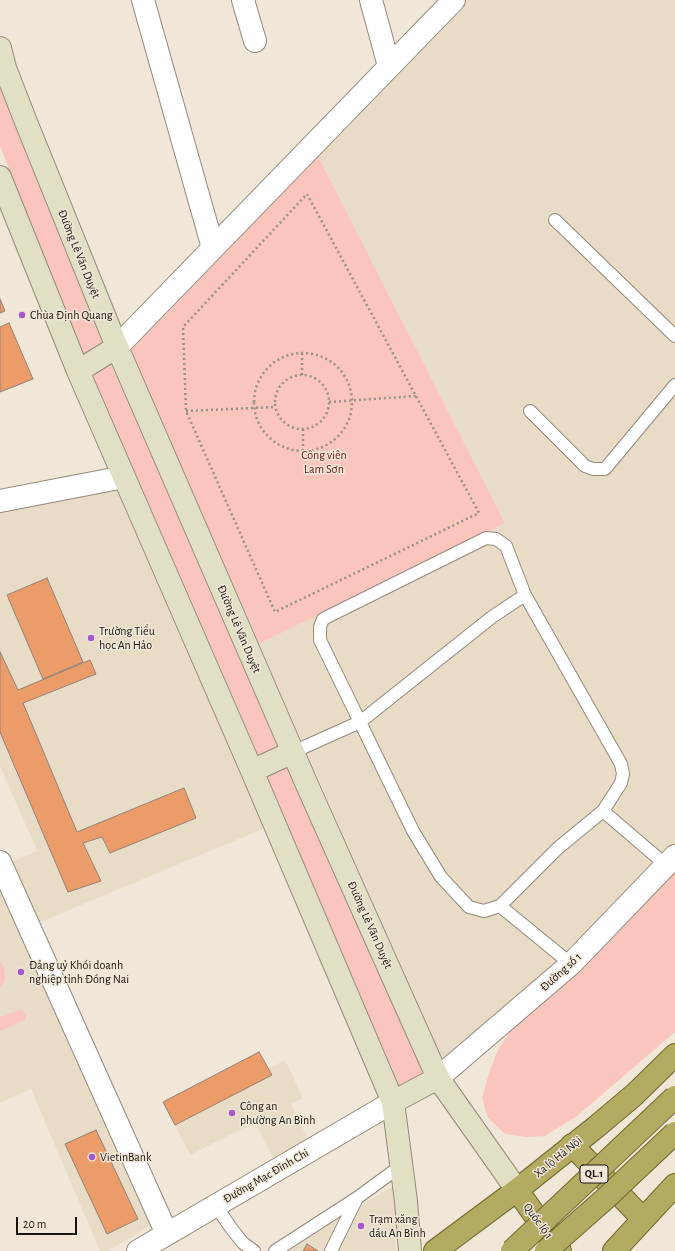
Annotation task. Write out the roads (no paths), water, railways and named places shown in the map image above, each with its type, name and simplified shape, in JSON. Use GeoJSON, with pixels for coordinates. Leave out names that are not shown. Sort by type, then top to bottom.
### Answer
{"type":"FeatureCollection","features":[{"type":"Feature","properties":{"kind":"highway","name":"Xa lộ Hà Nội"},"geometry":{"type":"LineString","coordinates":[[436,1251],[517,1190],[634,1095],[675,1055]]}},
{"type":"Feature","properties":{"kind":"highway","name":"QL.1"},"geometry":{"type":"LineString","coordinates":[[512,1251],[675,1097]]}},
{"type":"Feature","properties":{"kind":"highway","name":"QL.1"},"geometry":{"type":"LineString","coordinates":[[546,1251],[606,1198],[675,1133]]}},
{"type":"Feature","properties":{"kind":"highway"},"geometry":{"type":"LineString","coordinates":[[572,1145],[643,1219]]}},
{"type":"Feature","properties":{"kind":"highway"},"geometry":{"type":"LineString","coordinates":[[614,1251],[675,1185]]}},
{"type":"Feature","properties":{"kind":"highway","name":"Quốc lộ 1"},"geometry":{"type":"LineString","coordinates":[[517,1190],[560,1251]]}},
{"type":"Feature","properties":{"kind":"main road","name":"Đường Lê Văn Duyệt"},"geometry":{"type":"LineString","coordinates":[[0,48],[26,122],[117,347],[293,752],[438,1078],[517,1190]]}},
{"type":"Feature","properties":{"kind":"main road"},"geometry":{"type":"LineString","coordinates":[[0,177],[78,371],[252,771],[393,1102],[402,1165],[410,1251]]}},
{"type":"Feature","properties":{"kind":"main road"},"geometry":{"type":"LineString","coordinates":[[78,371],[117,347]]}},
{"type":"Feature","properties":{"kind":"main road"},"geometry":{"type":"LineString","coordinates":[[252,771],[293,752]]}},
{"type":"Feature","properties":{"kind":"main road"},"geometry":{"type":"LineString","coordinates":[[393,1102],[438,1078]]}},
{"type":"Feature","properties":{"kind":"street"},"geometry":{"type":"LineString","coordinates":[[143,0],[213,248]]}},
{"type":"Feature","properties":{"kind":"street"},"geometry":{"type":"LineString","coordinates":[[243,0],[255,41]]}},
{"type":"Feature","properties":{"kind":"street"},"geometry":{"type":"LineString","coordinates":[[371,0],[389,66]]}},
{"type":"Feature","properties":{"kind":"street"},"geometry":{"type":"LineString","coordinates":[[117,347],[454,0]]}},
{"type":"Feature","properties":{"kind":"street"},"geometry":{"type":"LineString","coordinates":[[0,501],[124,477]]}},
{"type":"Feature","properties":{"kind":"street","name":"Đường số 1"},"geometry":{"type":"LineString","coordinates":[[438,1078],[571,964],[670,860]]}},
{"type":"Feature","properties":{"kind":"street"},"geometry":{"type":"LineString","coordinates":[[0,862],[167,1234]]}},
{"type":"Feature","properties":{"kind":"street","name":"Đường Mạc Đĩnh Chi"},"geometry":{"type":"LineString","coordinates":[[138,1251],[393,1102]]}},
{"type":"Feature","properties":{"kind":"lane"},"geometry":{"type":"LineString","coordinates":[[555,220],[675,336]]}},
{"type":"Feature","properties":{"kind":"lane"},"geometry":{"type":"LineString","coordinates":[[530,411],[585,466],[593,470],[605,470],[675,385]]}},
{"type":"Feature","properties":{"kind":"lane"},"geometry":{"type":"LineString","coordinates":[[486,538],[496,539],[506,546],[525,595],[621,764],[624,774],[621,783],[603,812],[558,848],[500,906],[484,911],[469,907],[441,877],[413,831],[320,640],[320,628],[323,619],[486,538]]}},
{"type":"Feature","properties":{"kind":"lane"},"geometry":{"type":"LineString","coordinates":[[293,752],[360,722],[492,617],[525,595]]}},
{"type":"Feature","properties":{"kind":"lane"},"geometry":{"type":"LineString","coordinates":[[603,812],[670,860]]}},
{"type":"Feature","properties":{"kind":"lane"},"geometry":{"type":"LineString","coordinates":[[500,906],[571,964]]}},
{"type":"Feature","properties":{"kind":"lane"},"geometry":{"type":"LineString","coordinates":[[275,1251],[356,1198],[402,1165]]}},
{"type":"Feature","properties":{"kind":"lane"},"geometry":{"type":"LineString","coordinates":[[331,1251],[356,1198]]}},
{"type":"Feature","properties":{"kind":"lane"},"geometry":{"type":"LineString","coordinates":[[216,1206],[243,1243],[254,1251]]}},
{"type":"Feature","properties":{"kind":"place","name":"Chùa Định Quang"},"geometry":{"type":"Point","coordinates":[22,315]}},
{"type":"Feature","properties":{"kind":"place","name":"Trường Tiểu học An Hảo"},"geometry":{"type":"Point","coordinates":[91,638]}},
{"type":"Feature","properties":{"kind":"place","name":"Đảng uỷ Khối doanh nghiệp tỉnh Đồng Nai"},"geometry":{"type":"Point","coordinates":[21,972]}},
{"type":"Feature","properties":{"kind":"place","name":"Công an phường An Bình"},"geometry":{"type":"Point","coordinates":[232,1113]}},
{"type":"Feature","properties":{"kind":"place","name":"VietinBank"},"geometry":{"type":"Point","coordinates":[92,1157]}},
{"type":"Feature","properties":{"kind":"place","name":"Trạm xăng dầu An Bình"},"geometry":{"type":"Point","coordinates":[361,1226]}},
{"type":"Feature","properties":{"kind":"park label","name":"Công viên Lam Sơn"},"geometry":{"type":"Point","coordinates":[324,462]}}]}
